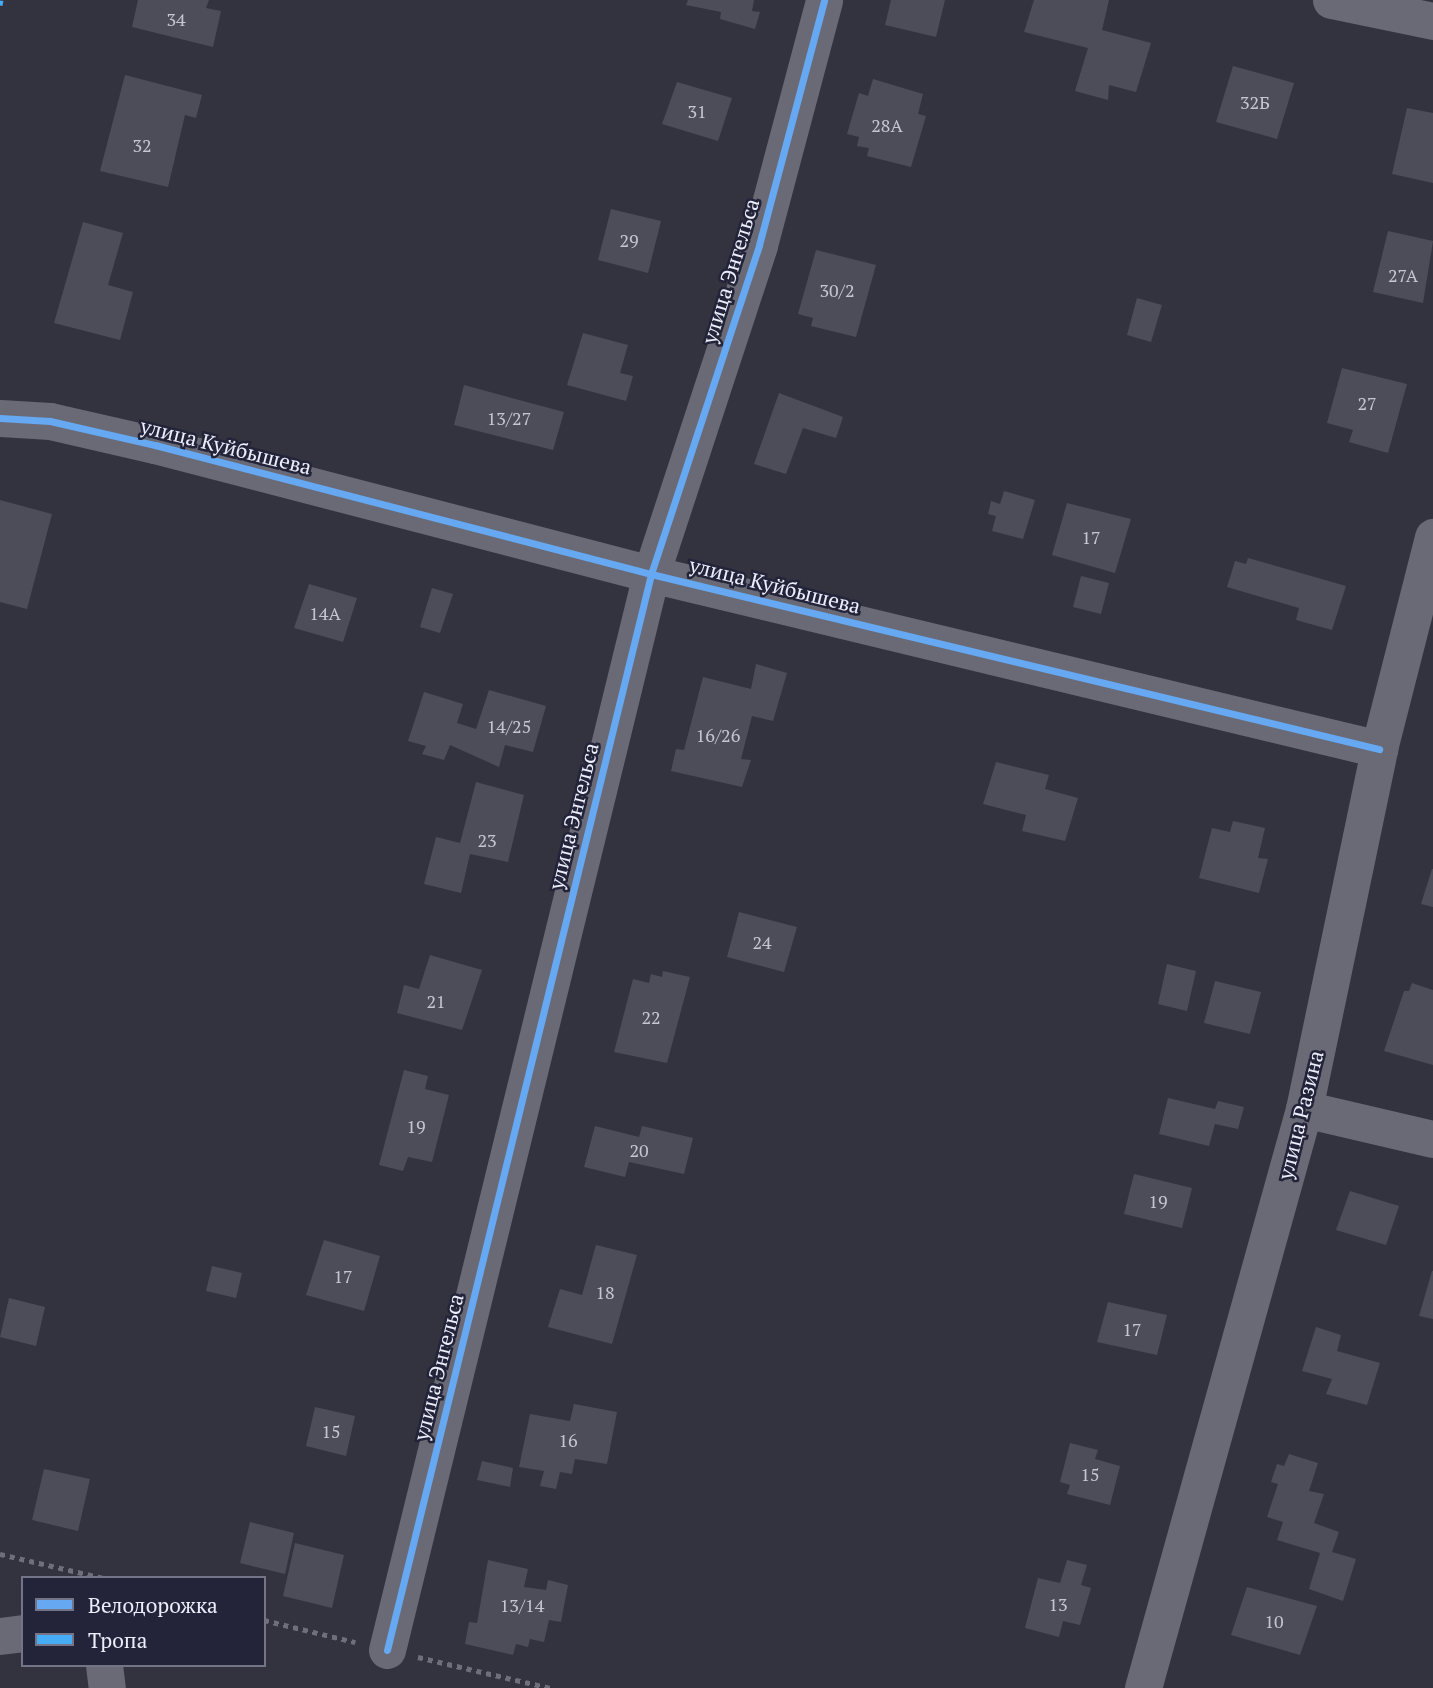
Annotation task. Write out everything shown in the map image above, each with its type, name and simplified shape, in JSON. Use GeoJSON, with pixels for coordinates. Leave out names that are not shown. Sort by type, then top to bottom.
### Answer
{"type":"FeatureCollection","features":[{"type":"Feature","properties":{"kind":"street","name":"улица Энгельса"},"geometry":{"type":"LineString","coordinates":[[387,1650],[651,573],[759,245],[824,0]]}},
{"type":"Feature","properties":{"kind":"street"},"geometry":{"type":"LineString","coordinates":[[1331,0],[1433,21]]}},
{"type":"Feature","properties":{"kind":"street","name":"улица Куйбышева"},"geometry":{"type":"LineString","coordinates":[[0,418],[50,421],[155,445],[651,573],[1379,749]]}},
{"type":"Feature","properties":{"kind":"street","name":"улица Разина"},"geometry":{"type":"LineString","coordinates":[[1143,1688],[1304,1109],[1379,749],[1433,537]]}},
{"type":"Feature","properties":{"kind":"street"},"geometry":{"type":"LineString","coordinates":[[1304,1109],[1433,1139]]}},
{"type":"Feature","properties":{"kind":"street"},"geometry":{"type":"LineString","coordinates":[[0,1636],[21,1633]]}},
{"type":"Feature","properties":{"kind":"street"},"geometry":{"type":"LineString","coordinates":[[104,1667],[107,1688]]}},
{"type":"Feature","properties":{"kind":"path"},"geometry":{"type":"LineString","coordinates":[[0,1554],[94,1576]]}},
{"type":"Feature","properties":{"kind":"building"},"geometry":{"type":"Polygon","coordinates":[[[138,0],[209,0],[206,8],[221,11],[213,47],[132,27],[138,0]]]}},
{"type":"Feature","properties":{"kind":"building"},"geometry":{"type":"Polygon","coordinates":[[[688,0],[754,0],[752,11],[760,12],[755,29],[720,19],[721,12],[686,5],[688,0]]]}},
{"type":"Feature","properties":{"kind":"building"},"geometry":{"type":"Polygon","coordinates":[[[891,0],[945,0],[936,37],[885,25],[891,0]]]}},
{"type":"Feature","properties":{"kind":"building"},"geometry":{"type":"Polygon","coordinates":[[[1034,0],[1109,0],[1102,30],[1151,43],[1136,92],[1109,85],[1108,100],[1075,91],[1088,48],[1024,32],[1034,0]]]}},
{"type":"Feature","properties":{"kind":"building"},"geometry":{"type":"Polygon","coordinates":[[[1233,66],[1294,83],[1277,139],[1216,122],[1233,66]]]}},
{"type":"Feature","properties":{"kind":"building"},"geometry":{"type":"Polygon","coordinates":[[[125,75],[202,95],[196,118],[185,115],[168,187],[100,171],[125,75]]]}},
{"type":"Feature","properties":{"kind":"building"},"geometry":{"type":"Polygon","coordinates":[[[873,79],[923,94],[918,114],[926,116],[911,167],[867,156],[869,148],[857,146],[859,137],[847,134],[859,93],[868,96],[873,79]]]}},
{"type":"Feature","properties":{"kind":"building"},"geometry":{"type":"Polygon","coordinates":[[[677,82],[732,98],[718,141],[662,124],[677,82]]]}},
{"type":"Feature","properties":{"kind":"building"},"geometry":{"type":"Polygon","coordinates":[[[1407,108],[1433,113],[1433,183],[1392,174],[1407,108]]]}},
{"type":"Feature","properties":{"kind":"building"},"geometry":{"type":"Polygon","coordinates":[[[611,209],[661,221],[648,273],[598,260],[611,209]]]}},
{"type":"Feature","properties":{"kind":"building"},"geometry":{"type":"Polygon","coordinates":[[[83,222],[123,233],[108,285],[133,292],[120,340],[54,323],[83,222]]]}},
{"type":"Feature","properties":{"kind":"building"},"geometry":{"type":"Polygon","coordinates":[[[1388,231],[1433,241],[1423,303],[1373,292],[1388,231]]]}},
{"type":"Feature","properties":{"kind":"building"},"geometry":{"type":"Polygon","coordinates":[[[816,250],[876,265],[856,337],[811,326],[813,318],[798,314],[816,250]]]}},
{"type":"Feature","properties":{"kind":"building"},"geometry":{"type":"Polygon","coordinates":[[[1137,298],[1162,305],[1151,342],[1127,335],[1137,298]]]}},
{"type":"Feature","properties":{"kind":"building"},"geometry":{"type":"Polygon","coordinates":[[[583,333],[628,345],[620,373],[633,376],[626,401],[567,385],[583,333]]]}},
{"type":"Feature","properties":{"kind":"building"},"geometry":{"type":"Polygon","coordinates":[[[1342,368],[1407,384],[1388,453],[1349,442],[1353,430],[1327,423],[1342,368]]]}},
{"type":"Feature","properties":{"kind":"building"},"geometry":{"type":"Polygon","coordinates":[[[464,385],[564,412],[553,450],[454,425],[464,385]]]}},
{"type":"Feature","properties":{"kind":"building"},"geometry":{"type":"Polygon","coordinates":[[[779,393],[843,417],[836,438],[803,428],[786,474],[754,464],[779,393]]]}},
{"type":"Feature","properties":{"kind":"building"},"geometry":{"type":"Polygon","coordinates":[[[1004,491],[1035,500],[1023,539],[992,531],[996,516],[988,514],[991,501],[1000,504],[1004,491]]]}},
{"type":"Feature","properties":{"kind":"building"},"geometry":{"type":"Polygon","coordinates":[[[0,500],[52,514],[27,609],[0,602],[0,500]]]}},
{"type":"Feature","properties":{"kind":"building"},"geometry":{"type":"Polygon","coordinates":[[[1067,503],[1131,519],[1115,573],[1052,555],[1067,503]]]}},
{"type":"Feature","properties":{"kind":"building"},"geometry":{"type":"Polygon","coordinates":[[[1248,558],[1346,586],[1332,630],[1296,620],[1299,608],[1227,587],[1235,561],[1246,564],[1248,558]]]}},
{"type":"Feature","properties":{"kind":"building"},"geometry":{"type":"Polygon","coordinates":[[[1081,576],[1109,583],[1101,614],[1073,607],[1081,576]]]}},
{"type":"Feature","properties":{"kind":"building"},"geometry":{"type":"Polygon","coordinates":[[[309,584],[357,598],[343,642],[294,628],[309,584]]]}},
{"type":"Feature","properties":{"kind":"building"},"geometry":{"type":"Polygon","coordinates":[[[432,588],[453,594],[440,633],[420,627],[432,588]]]}},
{"type":"Feature","properties":{"kind":"building"},"geometry":{"type":"Polygon","coordinates":[[[756,664],[787,673],[773,721],[752,716],[741,759],[751,760],[742,787],[671,771],[676,749],[684,750],[703,677],[751,689],[756,664]]]}},
{"type":"Feature","properties":{"kind":"building"},"geometry":{"type":"Polygon","coordinates":[[[489,690],[546,706],[533,752],[505,745],[499,767],[450,745],[444,760],[422,754],[426,746],[408,741],[424,692],[463,704],[457,723],[476,729],[489,690]]]}},
{"type":"Feature","properties":{"kind":"building"},"geometry":{"type":"Polygon","coordinates":[[[996,762],[1049,775],[1045,789],[1078,798],[1065,841],[1022,831],[1026,815],[983,804],[996,762]]]}},
{"type":"Feature","properties":{"kind":"building"},"geometry":{"type":"Polygon","coordinates":[[[476,782],[524,795],[508,862],[470,854],[461,893],[424,884],[436,837],[460,843],[476,782]]]}},
{"type":"Feature","properties":{"kind":"building"},"geometry":{"type":"Polygon","coordinates":[[[1233,821],[1265,828],[1258,858],[1268,859],[1259,893],[1199,878],[1212,828],[1230,832],[1233,821]]]}},
{"type":"Feature","properties":{"kind":"building"},"geometry":{"type":"Polygon","coordinates":[[[1433,869],[1433,907],[1421,904],[1433,869]]]}},
{"type":"Feature","properties":{"kind":"building"},"geometry":{"type":"Polygon","coordinates":[[[739,912],[797,927],[784,972],[727,957],[739,912]]]}},
{"type":"Feature","properties":{"kind":"building"},"geometry":{"type":"Polygon","coordinates":[[[430,955],[482,970],[462,1030],[397,1013],[404,985],[419,989],[430,955]]]}},
{"type":"Feature","properties":{"kind":"building"},"geometry":{"type":"Polygon","coordinates":[[[1167,964],[1196,971],[1187,1011],[1158,1004],[1167,964]]]}},
{"type":"Feature","properties":{"kind":"building"},"geometry":{"type":"Polygon","coordinates":[[[663,971],[690,977],[667,1063],[614,1052],[633,979],[649,983],[651,974],[662,977],[663,971]]]}},
{"type":"Feature","properties":{"kind":"building"},"geometry":{"type":"Polygon","coordinates":[[[1215,981],[1261,992],[1250,1034],[1204,1023],[1215,981]]]}},
{"type":"Feature","properties":{"kind":"building"},"geometry":{"type":"Polygon","coordinates":[[[1412,983],[1433,990],[1433,1065],[1384,1051],[1404,991],[1409,991],[1412,983]]]}},
{"type":"Feature","properties":{"kind":"building"},"geometry":{"type":"Polygon","coordinates":[[[404,1070],[428,1076],[425,1089],[449,1095],[432,1162],[408,1157],[403,1171],[379,1165],[404,1070]]]}},
{"type":"Feature","properties":{"kind":"building"},"geometry":{"type":"Polygon","coordinates":[[[1168,1098],[1215,1109],[1218,1101],[1244,1107],[1238,1129],[1215,1124],[1209,1146],[1159,1134],[1168,1098]]]}},
{"type":"Feature","properties":{"kind":"building"},"geometry":{"type":"Polygon","coordinates":[[[595,1126],[639,1137],[642,1126],[693,1138],[684,1174],[629,1162],[625,1177],[584,1167],[595,1126]]]}},
{"type":"Feature","properties":{"kind":"building"},"geometry":{"type":"Polygon","coordinates":[[[1134,1174],[1192,1188],[1182,1228],[1124,1214],[1134,1174]]]}},
{"type":"Feature","properties":{"kind":"building"},"geometry":{"type":"Polygon","coordinates":[[[1350,1191],[1399,1206],[1386,1245],[1336,1230],[1350,1191]]]}},
{"type":"Feature","properties":{"kind":"building"},"geometry":{"type":"Polygon","coordinates":[[[324,1240],[380,1256],[364,1311],[306,1295],[324,1240]]]}},
{"type":"Feature","properties":{"kind":"building"},"geometry":{"type":"Polygon","coordinates":[[[596,1245],[637,1255],[612,1344],[548,1327],[560,1289],[582,1295],[596,1245]]]}},
{"type":"Feature","properties":{"kind":"building"},"geometry":{"type":"Polygon","coordinates":[[[212,1266],[242,1273],[236,1298],[206,1291],[212,1266]]]}},
{"type":"Feature","properties":{"kind":"building"},"geometry":{"type":"Polygon","coordinates":[[[1433,1271],[1433,1319],[1419,1316],[1433,1271]]]}},
{"type":"Feature","properties":{"kind":"building"},"geometry":{"type":"Polygon","coordinates":[[[9,1298],[45,1307],[36,1346],[0,1337],[9,1298]]]}},
{"type":"Feature","properties":{"kind":"building"},"geometry":{"type":"Polygon","coordinates":[[[1108,1302],[1167,1315],[1157,1355],[1097,1342],[1108,1302]]]}},
{"type":"Feature","properties":{"kind":"building"},"geometry":{"type":"Polygon","coordinates":[[[1316,1327],[1341,1335],[1337,1351],[1380,1363],[1367,1405],[1326,1394],[1332,1379],[1302,1371],[1316,1327]]]}},
{"type":"Feature","properties":{"kind":"building"},"geometry":{"type":"Polygon","coordinates":[[[574,1404],[617,1412],[607,1464],[575,1459],[572,1474],[560,1472],[556,1489],[540,1486],[544,1471],[519,1467],[530,1414],[570,1421],[574,1404]]]}},
{"type":"Feature","properties":{"kind":"building"},"geometry":{"type":"Polygon","coordinates":[[[315,1407],[355,1416],[346,1456],[306,1446],[315,1407]]]}},
{"type":"Feature","properties":{"kind":"building"},"geometry":{"type":"Polygon","coordinates":[[[1070,1443],[1098,1450],[1095,1459],[1120,1466],[1110,1505],[1067,1494],[1070,1485],[1060,1482],[1070,1443]]]}},
{"type":"Feature","properties":{"kind":"building"},"geometry":{"type":"Polygon","coordinates":[[[1289,1454],[1318,1463],[1309,1491],[1324,1494],[1314,1523],[1339,1532],[1332,1552],[1356,1559],[1343,1601],[1309,1589],[1320,1553],[1277,1540],[1283,1522],[1267,1517],[1278,1484],[1271,1482],[1277,1464],[1284,1466],[1289,1454]]]}},
{"type":"Feature","properties":{"kind":"building"},"geometry":{"type":"Polygon","coordinates":[[[482,1461],[513,1468],[510,1487],[477,1480],[482,1461]]]}},
{"type":"Feature","properties":{"kind":"building"},"geometry":{"type":"Polygon","coordinates":[[[44,1469],[90,1479],[78,1531],[32,1520],[44,1469]]]}},
{"type":"Feature","properties":{"kind":"building"},"geometry":{"type":"Polygon","coordinates":[[[250,1522],[294,1533],[285,1574],[240,1563],[250,1522]]]}},
{"type":"Feature","properties":{"kind":"building"},"geometry":{"type":"Polygon","coordinates":[[[295,1543],[344,1555],[332,1608],[283,1596],[295,1543]]]}},
{"type":"Feature","properties":{"kind":"building"},"geometry":{"type":"Polygon","coordinates":[[[488,1560],[528,1569],[524,1587],[546,1590],[548,1580],[568,1585],[561,1622],[549,1620],[544,1642],[530,1639],[528,1647],[516,1644],[513,1655],[465,1644],[469,1622],[477,1623],[488,1560]]]}},
{"type":"Feature","properties":{"kind":"building"},"geometry":{"type":"Polygon","coordinates":[[[1067,1560],[1087,1565],[1081,1585],[1091,1588],[1080,1625],[1063,1621],[1059,1637],[1025,1628],[1038,1578],[1060,1583],[1067,1560]]]}},
{"type":"Feature","properties":{"kind":"building"},"geometry":{"type":"Polygon","coordinates":[[[1247,1587],[1317,1606],[1300,1655],[1231,1635],[1247,1587]]]}},
{"type":"Feature","properties":{"kind":"marked path"},"geometry":{"type":"LineString","coordinates":[[0,5],[1,0]]}},
{"type":"Feature","properties":{"kind":"cycle path"},"geometry":{"type":"LineString","coordinates":[[387,1650],[651,574],[759,245],[824,0]]}},
{"type":"Feature","properties":{"kind":"cycle path"},"geometry":{"type":"LineString","coordinates":[[0,418],[50,421],[155,445],[651,574],[1379,749]]}}]}
